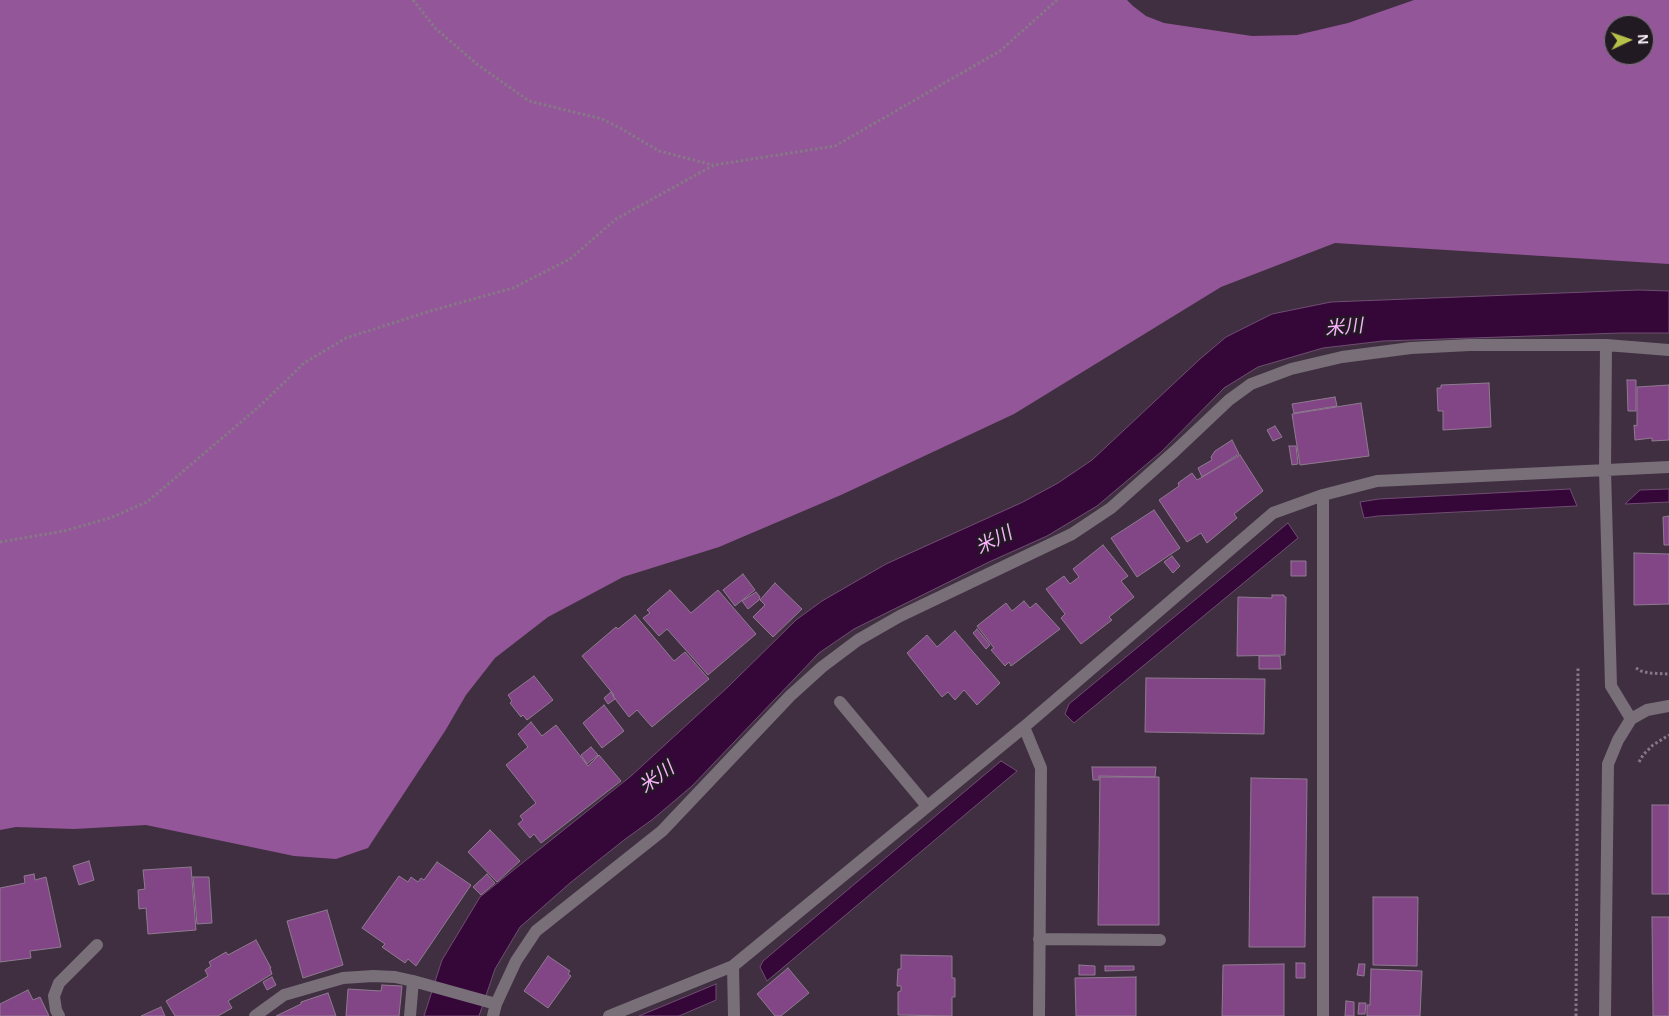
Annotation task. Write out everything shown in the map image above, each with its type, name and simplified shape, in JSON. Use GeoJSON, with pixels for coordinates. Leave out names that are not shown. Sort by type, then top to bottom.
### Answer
{"type":"FeatureCollection","features":[{"type":"Feature","properties":{"kind":"street"},"geometry":{"type":"LineString","coordinates":[[255,1016],[284,995],[343,978],[395,977],[479,999],[495,1010],[516,960],[536,931],[662,831],[790,696],[822,667],[858,640],[900,616],[1072,534],[1111,508],[1175,451],[1228,400],[1251,384],[1291,369],[1342,357],[1411,348],[1470,345],[1606,345],[1669,350]]}},
{"type":"Feature","properties":{"kind":"street"},"geometry":{"type":"LineString","coordinates":[[1606,345],[1605,470],[1611,686],[1631,719]]}},
{"type":"Feature","properties":{"kind":"street"},"geometry":{"type":"LineString","coordinates":[[609,1016],[733,966],[1024,727],[1273,513],[1323,496],[1377,481],[1669,467]]}},
{"type":"Feature","properties":{"kind":"street"},"geometry":{"type":"LineString","coordinates":[[1323,496],[1323,1016]]}},
{"type":"Feature","properties":{"kind":"street"},"geometry":{"type":"LineString","coordinates":[[840,702],[927,806]]}},
{"type":"Feature","properties":{"kind":"street"},"geometry":{"type":"LineString","coordinates":[[1605,1016],[1608,764],[1618,740],[1631,719],[1647,710],[1669,706]]}},
{"type":"Feature","properties":{"kind":"street"},"geometry":{"type":"LineString","coordinates":[[1024,727],[1041,768],[1039,1016]]}},
{"type":"Feature","properties":{"kind":"street"},"geometry":{"type":"LineString","coordinates":[[1040,939],[1160,940]]}},
{"type":"Feature","properties":{"kind":"street"},"geometry":{"type":"LineString","coordinates":[[59,1016],[54,996],[59,984],[97,944]]}},
{"type":"Feature","properties":{"kind":"street"},"geometry":{"type":"LineString","coordinates":[[733,966],[734,1016]]}},
{"type":"Feature","properties":{"kind":"street"},"geometry":{"type":"LineString","coordinates":[[410,1016],[413,981]]}},
{"type":"Feature","properties":{"kind":"path"},"geometry":{"type":"LineString","coordinates":[[413,0],[436,30],[478,65],[529,102],[602,119],[659,151],[714,165]]}},
{"type":"Feature","properties":{"kind":"path"},"geometry":{"type":"LineString","coordinates":[[0,542],[64,531],[110,518],[147,502],[262,404],[304,363],[346,338],[427,312],[513,288],[570,260],[616,219],[714,165],[835,146],[1000,51],[1057,0]]}},
{"type":"Feature","properties":{"kind":"path"},"geometry":{"type":"LineString","coordinates":[[1634,666],[1649,674],[1669,674]]}},
{"type":"Feature","properties":{"kind":"path"},"geometry":{"type":"LineString","coordinates":[[1576,1016],[1578,668]]}},
{"type":"Feature","properties":{"kind":"shaded area"},"geometry":{"type":"Polygon","coordinates":[[[0,0],[1127,0],[1146,16],[1164,23],[1252,36],[1297,35],[1348,23],[1414,0],[1669,0],[1669,264],[1335,243],[1221,287],[1014,414],[841,495],[719,547],[623,577],[548,617],[495,658],[466,695],[445,731],[368,848],[336,859],[294,856],[146,825],[74,829],[16,827],[0,830],[0,0]]]}},
{"type":"Feature","properties":{"kind":"water","name":"米川"},"geometry":{"type":"Polygon","coordinates":[[[1638,290],[1669,291],[1669,333],[1383,341],[1323,348],[1258,367],[1224,388],[1161,452],[1097,506],[1047,536],[989,562],[854,629],[819,653],[692,786],[653,819],[570,883],[520,927],[495,969],[479,1016],[424,1016],[442,960],[480,897],[631,776],[729,686],[796,620],[822,601],[886,564],[1023,502],[1058,483],[1092,460],[1226,337],[1272,314],[1331,302],[1638,290]]]}},
{"type":"Feature","properties":{"kind":"water"},"geometry":{"type":"Polygon","coordinates":[[[1570,489],[1577,506],[1364,518],[1360,502],[1379,499],[1570,489]]]}},
{"type":"Feature","properties":{"kind":"water"},"geometry":{"type":"Polygon","coordinates":[[[1669,489],[1669,502],[1625,504],[1640,490],[1669,489]]]}},
{"type":"Feature","properties":{"kind":"water"},"geometry":{"type":"Polygon","coordinates":[[[1288,523],[1298,538],[1074,723],[1065,714],[1069,704],[1288,523]]]}},
{"type":"Feature","properties":{"kind":"water"},"geometry":{"type":"Polygon","coordinates":[[[1001,761],[1017,771],[767,981],[760,967],[763,961],[1001,761]]]}},
{"type":"Feature","properties":{"kind":"water"},"geometry":{"type":"Polygon","coordinates":[[[716,984],[716,1000],[679,1016],[639,1016],[716,984]]]}},
{"type":"Feature","properties":{"kind":"building"},"geometry":{"type":"Polygon","coordinates":[[[1627,380],[1636,380],[1636,411],[1628,411],[1627,380]]]}},
{"type":"Feature","properties":{"kind":"building"},"geometry":{"type":"Polygon","coordinates":[[[1489,383],[1491,427],[1443,430],[1443,411],[1438,411],[1437,388],[1441,388],[1441,385],[1489,383]]]}},
{"type":"Feature","properties":{"kind":"building"},"geometry":{"type":"Polygon","coordinates":[[[1669,385],[1669,440],[1652,441],[1652,438],[1635,440],[1634,425],[1637,426],[1637,387],[1669,385]]]}},
{"type":"Feature","properties":{"kind":"building"},"geometry":{"type":"Polygon","coordinates":[[[1335,397],[1337,406],[1294,413],[1292,404],[1335,397]]]}},
{"type":"Feature","properties":{"kind":"building"},"geometry":{"type":"Polygon","coordinates":[[[1361,403],[1369,456],[1300,465],[1292,414],[1361,403]]]}},
{"type":"Feature","properties":{"kind":"building"},"geometry":{"type":"Polygon","coordinates":[[[1275,426],[1282,437],[1273,441],[1267,430],[1275,426]]]}},
{"type":"Feature","properties":{"kind":"building"},"geometry":{"type":"Polygon","coordinates":[[[1232,440],[1239,454],[1202,477],[1198,468],[1212,460],[1211,457],[1215,451],[1232,440]]]}},
{"type":"Feature","properties":{"kind":"building"},"geometry":{"type":"Polygon","coordinates":[[[1289,446],[1296,446],[1298,464],[1292,465],[1289,446]]]}},
{"type":"Feature","properties":{"kind":"building"},"geometry":{"type":"Polygon","coordinates":[[[1240,455],[1263,491],[1234,514],[1237,518],[1207,543],[1201,533],[1187,542],[1159,500],[1179,486],[1178,483],[1192,473],[1197,480],[1240,455]]]}},
{"type":"Feature","properties":{"kind":"building"},"geometry":{"type":"Polygon","coordinates":[[[1154,510],[1180,548],[1137,577],[1111,538],[1154,510]]]}},
{"type":"Feature","properties":{"kind":"building"},"geometry":{"type":"Polygon","coordinates":[[[1669,516],[1669,545],[1664,545],[1663,517],[1669,516]]]}},
{"type":"Feature","properties":{"kind":"building"},"geometry":{"type":"Polygon","coordinates":[[[1103,545],[1128,576],[1121,581],[1134,597],[1109,617],[1112,620],[1081,644],[1061,618],[1065,614],[1046,589],[1064,576],[1070,584],[1079,577],[1073,569],[1103,545]]]}},
{"type":"Feature","properties":{"kind":"building"},"geometry":{"type":"Polygon","coordinates":[[[1634,553],[1669,554],[1669,604],[1634,605],[1634,553]]]}},
{"type":"Feature","properties":{"kind":"building"},"geometry":{"type":"Polygon","coordinates":[[[1172,556],[1180,566],[1173,573],[1164,562],[1172,556]]]}},
{"type":"Feature","properties":{"kind":"building"},"geometry":{"type":"Polygon","coordinates":[[[1291,561],[1306,561],[1306,576],[1291,576],[1291,561]]]}},
{"type":"Feature","properties":{"kind":"building"},"geometry":{"type":"Polygon","coordinates":[[[743,574],[755,590],[735,606],[723,590],[743,574]]]}},
{"type":"Feature","properties":{"kind":"building"},"geometry":{"type":"Polygon","coordinates":[[[775,583],[802,609],[773,637],[753,617],[765,605],[760,600],[775,583]]]}},
{"type":"Feature","properties":{"kind":"building"},"geometry":{"type":"Polygon","coordinates":[[[670,590],[691,613],[718,590],[756,634],[708,675],[667,629],[659,636],[643,618],[650,613],[647,610],[670,590]]]}},
{"type":"Feature","properties":{"kind":"building"},"geometry":{"type":"Polygon","coordinates":[[[756,592],[760,597],[759,600],[748,609],[742,601],[756,592]]]}},
{"type":"Feature","properties":{"kind":"building"},"geometry":{"type":"Polygon","coordinates":[[[1272,595],[1284,595],[1286,597],[1285,655],[1237,656],[1238,597],[1272,598],[1272,595]]]}},
{"type":"Feature","properties":{"kind":"building"},"geometry":{"type":"Polygon","coordinates":[[[1024,601],[1030,608],[1036,603],[1060,629],[1011,666],[1009,662],[1005,666],[991,650],[994,648],[977,626],[1006,603],[1012,611],[1024,601]]]}},
{"type":"Feature","properties":{"kind":"building"},"geometry":{"type":"Polygon","coordinates":[[[635,615],[674,661],[685,652],[709,679],[652,727],[637,710],[629,717],[614,695],[582,656],[616,627],[618,629],[635,615]]]}},
{"type":"Feature","properties":{"kind":"building"},"geometry":{"type":"Polygon","coordinates":[[[977,629],[990,645],[986,649],[973,633],[977,629]]]}},
{"type":"Feature","properties":{"kind":"building"},"geometry":{"type":"Polygon","coordinates":[[[955,631],[1000,683],[977,705],[964,690],[955,700],[948,692],[942,697],[907,653],[927,635],[937,647],[955,631]]]}},
{"type":"Feature","properties":{"kind":"building"},"geometry":{"type":"Polygon","coordinates":[[[1259,656],[1280,656],[1281,669],[1259,669],[1259,656]]]}},
{"type":"Feature","properties":{"kind":"building"},"geometry":{"type":"Polygon","coordinates":[[[534,676],[553,700],[527,720],[523,715],[521,717],[510,703],[512,701],[508,695],[534,676]]]}},
{"type":"Feature","properties":{"kind":"building"},"geometry":{"type":"Polygon","coordinates":[[[1146,678],[1265,679],[1264,734],[1145,732],[1146,678]]]}},
{"type":"Feature","properties":{"kind":"building"},"geometry":{"type":"Polygon","coordinates":[[[611,692],[615,699],[608,704],[604,698],[611,692]]]}},
{"type":"Feature","properties":{"kind":"building"},"geometry":{"type":"Polygon","coordinates":[[[604,705],[624,731],[602,748],[583,723],[604,705]]]}},
{"type":"Feature","properties":{"kind":"building"},"geometry":{"type":"Polygon","coordinates":[[[531,722],[542,736],[556,725],[588,766],[599,755],[621,781],[541,843],[534,834],[530,838],[518,824],[523,820],[520,816],[536,803],[506,765],[528,747],[518,734],[531,722]]]}},
{"type":"Feature","properties":{"kind":"building"},"geometry":{"type":"Polygon","coordinates":[[[591,747],[598,755],[587,764],[581,755],[591,747]]]}},
{"type":"Feature","properties":{"kind":"building"},"geometry":{"type":"Polygon","coordinates":[[[1092,767],[1156,767],[1155,777],[1099,776],[1099,780],[1093,780],[1092,767]]]}},
{"type":"Feature","properties":{"kind":"building"},"geometry":{"type":"Polygon","coordinates":[[[1100,777],[1159,777],[1159,925],[1098,925],[1100,777]]]}},
{"type":"Feature","properties":{"kind":"building"},"geometry":{"type":"Polygon","coordinates":[[[1251,778],[1307,779],[1305,947],[1249,947],[1251,778]]]}},
{"type":"Feature","properties":{"kind":"building"},"geometry":{"type":"Polygon","coordinates":[[[1652,805],[1669,805],[1669,894],[1652,894],[1652,805]]]}},
{"type":"Feature","properties":{"kind":"building"},"geometry":{"type":"Polygon","coordinates":[[[490,830],[520,861],[497,882],[468,852],[490,830]]]}},
{"type":"Feature","properties":{"kind":"building"},"geometry":{"type":"Polygon","coordinates":[[[89,861],[94,880],[79,885],[73,866],[89,861]]]}},
{"type":"Feature","properties":{"kind":"building"},"geometry":{"type":"Polygon","coordinates":[[[437,862],[471,885],[416,966],[408,959],[405,963],[382,947],[385,944],[362,928],[399,876],[408,882],[411,877],[418,882],[421,878],[424,880],[437,862]]]}},
{"type":"Feature","properties":{"kind":"building"},"geometry":{"type":"Polygon","coordinates":[[[191,867],[196,930],[148,934],[146,908],[139,909],[138,890],[145,889],[143,870],[191,867]]]}},
{"type":"Feature","properties":{"kind":"building"},"geometry":{"type":"Polygon","coordinates":[[[34,874],[35,880],[46,877],[61,947],[30,951],[31,958],[0,962],[0,888],[25,883],[24,876],[34,874]]]}},
{"type":"Feature","properties":{"kind":"building"},"geometry":{"type":"Polygon","coordinates":[[[487,874],[495,883],[481,895],[473,887],[487,874]]]}},
{"type":"Feature","properties":{"kind":"building"},"geometry":{"type":"Polygon","coordinates":[[[193,877],[209,877],[212,923],[197,924],[193,877]]]}},
{"type":"Feature","properties":{"kind":"building"},"geometry":{"type":"Polygon","coordinates":[[[1373,897],[1418,897],[1417,966],[1373,965],[1373,897]]]}},
{"type":"Feature","properties":{"kind":"building"},"geometry":{"type":"Polygon","coordinates":[[[327,910],[343,965],[303,978],[287,921],[327,910]]]}},
{"type":"Feature","properties":{"kind":"building"},"geometry":{"type":"Polygon","coordinates":[[[1652,917],[1669,917],[1669,1016],[1653,1016],[1652,917]]]}},
{"type":"Feature","properties":{"kind":"building"},"geometry":{"type":"Polygon","coordinates":[[[256,940],[271,968],[272,974],[228,1001],[232,1008],[218,1016],[175,1016],[166,1001],[208,976],[205,970],[211,966],[209,962],[226,952],[228,955],[256,940]]]}},
{"type":"Feature","properties":{"kind":"building"},"geometry":{"type":"Polygon","coordinates":[[[901,955],[952,956],[952,978],[955,978],[955,997],[952,997],[952,1016],[898,1015],[898,992],[901,991],[901,986],[897,986],[898,969],[901,969],[901,955]]]}},
{"type":"Feature","properties":{"kind":"building"},"geometry":{"type":"Polygon","coordinates":[[[548,956],[570,971],[568,974],[571,976],[548,1008],[524,991],[548,956]]]}},
{"type":"Feature","properties":{"kind":"building"},"geometry":{"type":"Polygon","coordinates":[[[1296,963],[1305,963],[1305,978],[1296,978],[1296,963]]]}},
{"type":"Feature","properties":{"kind":"building"},"geometry":{"type":"Polygon","coordinates":[[[1284,964],[1284,1016],[1222,1016],[1223,965],[1284,964]]]}},
{"type":"Feature","properties":{"kind":"building"},"geometry":{"type":"Polygon","coordinates":[[[1359,964],[1365,964],[1364,976],[1357,975],[1359,964]]]}},
{"type":"Feature","properties":{"kind":"building"},"geometry":{"type":"Polygon","coordinates":[[[1079,965],[1095,966],[1095,975],[1079,975],[1079,965]]]}},
{"type":"Feature","properties":{"kind":"building"},"geometry":{"type":"Polygon","coordinates":[[[1105,966],[1134,966],[1134,970],[1105,971],[1105,966]]]}},
{"type":"Feature","properties":{"kind":"building"},"geometry":{"type":"Polygon","coordinates":[[[788,968],[809,993],[781,1016],[775,1016],[757,994],[788,968]]]}},
{"type":"Feature","properties":{"kind":"building"},"geometry":{"type":"Polygon","coordinates":[[[1371,969],[1422,971],[1420,1016],[1367,1016],[1367,1005],[1370,1005],[1371,969]]]}},
{"type":"Feature","properties":{"kind":"building"},"geometry":{"type":"Polygon","coordinates":[[[272,977],[276,985],[267,990],[263,982],[272,977]]]}},
{"type":"Feature","properties":{"kind":"building"},"geometry":{"type":"Polygon","coordinates":[[[1136,977],[1136,1016],[1076,1016],[1075,978],[1136,977]]]}},
{"type":"Feature","properties":{"kind":"building"},"geometry":{"type":"Polygon","coordinates":[[[382,985],[402,986],[399,1016],[346,1016],[348,989],[381,991],[382,985]]]}},
{"type":"Feature","properties":{"kind":"building"},"geometry":{"type":"Polygon","coordinates":[[[28,990],[33,1000],[40,997],[49,1016],[0,1016],[0,1004],[28,990]]]}},
{"type":"Feature","properties":{"kind":"building"},"geometry":{"type":"Polygon","coordinates":[[[328,993],[336,1016],[276,1016],[301,1004],[301,1002],[328,993]]]}},
{"type":"Feature","properties":{"kind":"building"},"geometry":{"type":"Polygon","coordinates":[[[1346,1001],[1354,1002],[1354,1016],[1345,1016],[1346,1001]]]}},
{"type":"Feature","properties":{"kind":"building"},"geometry":{"type":"Polygon","coordinates":[[[1359,1003],[1366,1003],[1365,1014],[1358,1014],[1359,1003]]]}},
{"type":"Feature","properties":{"kind":"building"},"geometry":{"type":"Polygon","coordinates":[[[161,1007],[165,1016],[141,1016],[161,1007]]]}}]}
